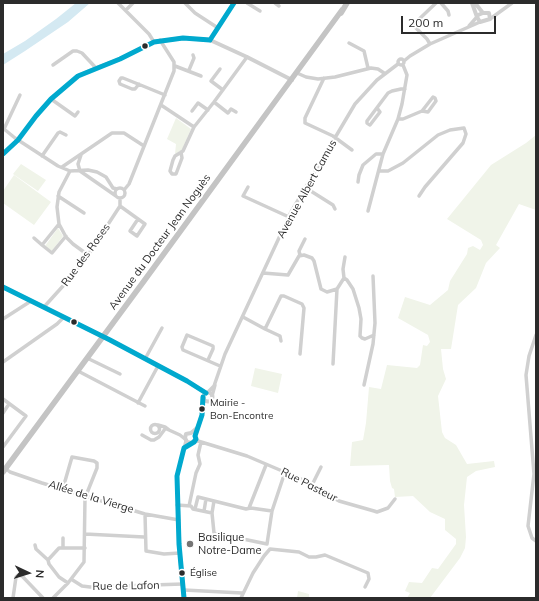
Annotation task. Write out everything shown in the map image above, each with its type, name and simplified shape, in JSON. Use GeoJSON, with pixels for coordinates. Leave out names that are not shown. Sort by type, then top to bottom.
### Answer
{"type":"FeatureCollection","features":[{"type":"Feature","properties":{"kind":"main road","name":"Avenue du Docteur Jean Noguès"},"geometry":{"type":"LineString","coordinates":[[4,470],[78,372],[347,3]]}},
{"type":"Feature","properties":{"kind":"street"},"geometry":{"type":"LineString","coordinates":[[118,3],[149,34],[154,42]]}},
{"type":"Feature","properties":{"kind":"street"},"geometry":{"type":"LineString","coordinates":[[126,10],[133,3]]}},
{"type":"Feature","properties":{"kind":"street"},"geometry":{"type":"LineString","coordinates":[[185,3],[195,13],[218,28]]}},
{"type":"Feature","properties":{"kind":"street"},"geometry":{"type":"LineString","coordinates":[[210,40],[234,3]]}},
{"type":"Feature","properties":{"kind":"street"},"geometry":{"type":"LineString","coordinates":[[247,3],[260,11]]}},
{"type":"Feature","properties":{"kind":"street"},"geometry":{"type":"LineString","coordinates":[[275,3],[279,6]]}},
{"type":"Feature","properties":{"kind":"street"},"geometry":{"type":"LineString","coordinates":[[430,44],[416,28],[415,23],[436,3]]}},
{"type":"Feature","properties":{"kind":"street"},"geometry":{"type":"LineString","coordinates":[[441,3],[448,11],[449,15]]}},
{"type":"Feature","properties":{"kind":"street"},"geometry":{"type":"LineString","coordinates":[[473,3],[483,13]]}},
{"type":"Feature","properties":{"kind":"street"},"geometry":{"type":"LineString","coordinates":[[473,3],[476,17],[480,22],[490,19],[512,3]]}},
{"type":"Feature","properties":{"kind":"street"},"geometry":{"type":"LineString","coordinates":[[476,17],[478,14],[496,12],[503,9]]}},
{"type":"Feature","properties":{"kind":"street"},"geometry":{"type":"LineString","coordinates":[[489,13],[490,19]]}},
{"type":"Feature","properties":{"kind":"street","name":"Avenue Albert Camus"},"geometry":{"type":"LineString","coordinates":[[467,28],[476,17]]}},
{"type":"Feature","properties":{"kind":"street","name":"Avenue Albert Camus"},"geometry":{"type":"LineString","coordinates":[[212,396],[220,366],[225,354],[289,217],[355,104],[384,74],[402,63],[410,56],[430,44],[480,22]]}},
{"type":"Feature","properties":{"kind":"street"},"geometry":{"type":"LineString","coordinates":[[3,154],[18,140],[51,99],[78,76],[120,59],[160,40],[183,38],[210,40],[292,80]]}},
{"type":"Feature","properties":{"kind":"street"},"geometry":{"type":"LineString","coordinates":[[81,154],[78,164],[80,172],[118,197],[124,196],[124,190],[129,184],[165,95],[175,66],[160,40]]}},
{"type":"Feature","properties":{"kind":"street"},"geometry":{"type":"LineString","coordinates":[[349,43],[364,51],[368,68]]}},
{"type":"Feature","properties":{"kind":"street"},"geometry":{"type":"LineString","coordinates":[[54,65],[73,51],[77,51],[82,53],[96,68]]}},
{"type":"Feature","properties":{"kind":"street"},"geometry":{"type":"LineString","coordinates":[[189,70],[194,58],[193,55]]}},
{"type":"Feature","properties":{"kind":"street"},"geometry":{"type":"LineString","coordinates":[[182,152],[175,156],[173,160],[170,172],[172,174],[176,174],[182,158],[182,152],[194,127],[224,90],[247,57]]}},
{"type":"Feature","properties":{"kind":"street"},"geometry":{"type":"LineString","coordinates":[[368,211],[383,154],[398,119],[405,89],[407,74],[402,63]]}},
{"type":"Feature","properties":{"kind":"street"},"geometry":{"type":"LineString","coordinates":[[175,66],[189,70],[201,76]]}},
{"type":"Feature","properties":{"kind":"street"},"geometry":{"type":"LineString","coordinates":[[297,73],[301,76],[311,78],[324,78],[335,77],[368,68],[378,69],[384,74]]}},
{"type":"Feature","properties":{"kind":"street"},"geometry":{"type":"LineString","coordinates":[[220,69],[211,81],[224,90]]}},
{"type":"Feature","properties":{"kind":"street"},"geometry":{"type":"LineString","coordinates":[[139,84],[135,89],[132,89],[120,84],[119,82],[121,78],[123,78],[139,84],[165,95]]}},
{"type":"Feature","properties":{"kind":"street"},"geometry":{"type":"LineString","coordinates":[[324,78],[305,122],[306,124],[335,138],[352,150]]}},
{"type":"Feature","properties":{"kind":"street"},"geometry":{"type":"LineString","coordinates":[[377,108],[389,92],[405,89]]}},
{"type":"Feature","properties":{"kind":"street"},"geometry":{"type":"LineString","coordinates":[[20,95],[3,129],[42,156],[62,167],[70,171],[80,172],[91,170],[106,177],[113,188],[124,190]]}},
{"type":"Feature","properties":{"kind":"street"},"geometry":{"type":"LineString","coordinates":[[51,99],[75,116],[78,112]]}},
{"type":"Feature","properties":{"kind":"street"},"geometry":{"type":"LineString","coordinates":[[214,102],[228,113],[231,108],[236,112]]}},
{"type":"Feature","properties":{"kind":"street"},"geometry":{"type":"LineString","coordinates":[[192,111],[198,103],[208,110]]}},
{"type":"Feature","properties":{"kind":"street"},"geometry":{"type":"LineString","coordinates":[[161,105],[194,127]]}},
{"type":"Feature","properties":{"kind":"street"},"geometry":{"type":"LineString","coordinates":[[398,119],[403,119],[422,110]]}},
{"type":"Feature","properties":{"kind":"street"},"geometry":{"type":"LineString","coordinates":[[379,171],[388,171],[404,163],[438,135],[450,130],[464,128],[466,134],[464,143],[419,196]]}},
{"type":"Feature","properties":{"kind":"street"},"geometry":{"type":"LineString","coordinates":[[42,156],[58,133],[60,132],[66,135]]}},
{"type":"Feature","properties":{"kind":"street"},"geometry":{"type":"LineString","coordinates":[[62,167],[108,134],[126,134],[144,146]]}},
{"type":"Feature","properties":{"kind":"street"},"geometry":{"type":"LineString","coordinates":[[358,182],[358,175],[363,165],[376,154],[383,154]]}},
{"type":"Feature","properties":{"kind":"street"},"geometry":{"type":"LineString","coordinates":[[70,171],[58,196],[57,206],[59,224],[73,244],[88,255]]}},
{"type":"Feature","properties":{"kind":"street"},"geometry":{"type":"LineString","coordinates":[[248,187],[243,196],[289,217]]}},
{"type":"Feature","properties":{"kind":"street"},"geometry":{"type":"LineString","coordinates":[[306,188],[333,205],[335,210]]}},
{"type":"Feature","properties":{"kind":"street"},"geometry":{"type":"LineString","coordinates":[[116,189],[115,194],[118,197],[120,206],[138,219],[146,225],[137,236],[130,231],[138,219]]}},
{"type":"Feature","properties":{"kind":"street"},"geometry":{"type":"LineString","coordinates":[[58,196],[84,213]]}},
{"type":"Feature","properties":{"kind":"street","name":"Rue des Roses"},"geometry":{"type":"LineString","coordinates":[[44,307],[72,276],[88,255],[120,206]]}},
{"type":"Feature","properties":{"kind":"street"},"geometry":{"type":"LineString","coordinates":[[42,245],[59,224]]}},
{"type":"Feature","properties":{"kind":"street"},"geometry":{"type":"LineString","coordinates":[[34,238],[52,253],[66,236]]}},
{"type":"Feature","properties":{"kind":"street"},"geometry":{"type":"LineString","coordinates":[[263,273],[288,275],[300,255],[300,250],[305,239]]}},
{"type":"Feature","properties":{"kind":"street"},"geometry":{"type":"LineString","coordinates":[[300,255],[308,256],[314,261],[321,289],[327,292],[338,289]]}},
{"type":"Feature","properties":{"kind":"street"},"geometry":{"type":"LineString","coordinates":[[345,257],[343,269],[344,278],[353,289],[360,308],[360,336],[365,338],[374,335]]}},
{"type":"Feature","properties":{"kind":"street"},"geometry":{"type":"LineString","coordinates":[[364,385],[374,335],[373,276]]}},
{"type":"Feature","properties":{"kind":"street"},"geometry":{"type":"LineString","coordinates":[[333,364],[338,289],[344,278]]}},
{"type":"Feature","properties":{"kind":"street"},"geometry":{"type":"LineString","coordinates":[[3,287],[103,337],[196,387],[205,394],[212,396],[211,400],[208,401],[202,411]]}},
{"type":"Feature","properties":{"kind":"street"},"geometry":{"type":"LineString","coordinates":[[265,329],[281,296],[302,304],[304,308],[300,354]]}},
{"type":"Feature","properties":{"kind":"street"},"geometry":{"type":"LineString","coordinates":[[3,319],[31,301]]}},
{"type":"Feature","properties":{"kind":"street"},"geometry":{"type":"LineString","coordinates":[[243,317],[280,336],[281,340]]}},
{"type":"Feature","properties":{"kind":"street"},"geometry":{"type":"LineString","coordinates":[[3,362],[64,318]]}},
{"type":"Feature","properties":{"kind":"street"},"geometry":{"type":"LineString","coordinates":[[145,359],[162,328]]}},
{"type":"Feature","properties":{"kind":"street"},"geometry":{"type":"LineString","coordinates":[[208,360],[213,346],[187,335],[182,347],[183,350],[220,366]]}},
{"type":"Feature","properties":{"kind":"street"},"geometry":{"type":"LineString","coordinates":[[536,335],[529,356],[526,375],[534,474],[528,526],[532,538],[536,541]]}},
{"type":"Feature","properties":{"kind":"street"},"geometry":{"type":"LineString","coordinates":[[88,358],[120,374]]}},
{"type":"Feature","properties":{"kind":"street"},"geometry":{"type":"LineString","coordinates":[[138,403],[158,366]]}},
{"type":"Feature","properties":{"kind":"street"},"geometry":{"type":"LineString","coordinates":[[78,372],[145,406]]}},
{"type":"Feature","properties":{"kind":"street","name":"Avenue Albert Camus"},"geometry":{"type":"LineString","coordinates":[[205,394],[214,386],[218,375]]}},
{"type":"Feature","properties":{"kind":"street"},"geometry":{"type":"LineString","coordinates":[[205,394],[205,400],[208,401]]}},
{"type":"Feature","properties":{"kind":"street"},"geometry":{"type":"LineString","coordinates":[[184,448],[194,438],[202,411],[205,394]]}},
{"type":"Feature","properties":{"kind":"street"},"geometry":{"type":"LineString","coordinates":[[3,400],[26,416],[3,447]]}},
{"type":"Feature","properties":{"kind":"street"},"geometry":{"type":"LineString","coordinates":[[3,413],[9,404]]}},
{"type":"Feature","properties":{"kind":"street"},"geometry":{"type":"LineString","coordinates":[[167,430],[153,433],[150,430],[152,425],[158,425],[180,435],[194,438]]}},
{"type":"Feature","properties":{"kind":"street"},"geometry":{"type":"LineString","coordinates":[[158,425],[160,427],[159,432]]}},
{"type":"Feature","properties":{"kind":"street"},"geometry":{"type":"LineString","coordinates":[[142,435],[150,440],[154,440],[167,430]]}},
{"type":"Feature","properties":{"kind":"street"},"geometry":{"type":"LineString","coordinates":[[180,435],[185,440]]}},
{"type":"Feature","properties":{"kind":"street"},"geometry":{"type":"LineString","coordinates":[[185,440],[194,438]]}},
{"type":"Feature","properties":{"kind":"street"},"geometry":{"type":"LineString","coordinates":[[185,440],[194,438]]}},
{"type":"Feature","properties":{"kind":"street"},"geometry":{"type":"LineString","coordinates":[[189,506],[196,473],[200,464],[194,438]]}},
{"type":"Feature","properties":{"kind":"street","name":"Rue Pasteur"},"geometry":{"type":"LineString","coordinates":[[194,438],[247,456],[285,472],[312,485],[339,501],[377,512],[388,508],[395,499]]}},
{"type":"Feature","properties":{"kind":"street"},"geometry":{"type":"LineString","coordinates":[[184,598],[180,555],[177,476],[185,440]]}},
{"type":"Feature","properties":{"kind":"street"},"geometry":{"type":"LineString","coordinates":[[53,598],[68,583],[84,562],[86,496],[97,468],[97,463],[72,456],[63,488]]}},
{"type":"Feature","properties":{"kind":"street"},"geometry":{"type":"LineString","coordinates":[[248,508],[266,465]]}},
{"type":"Feature","properties":{"kind":"street"},"geometry":{"type":"LineString","coordinates":[[312,485],[321,467]]}},
{"type":"Feature","properties":{"kind":"street","name":"Allée de la Vierge"},"geometry":{"type":"LineString","coordinates":[[4,470],[144,514],[179,520]]}},
{"type":"Feature","properties":{"kind":"street"},"geometry":{"type":"LineString","coordinates":[[270,549],[268,544],[272,512],[285,472]]}},
{"type":"Feature","properties":{"kind":"street"},"geometry":{"type":"LineString","coordinates":[[195,509],[198,497],[272,512]]}},
{"type":"Feature","properties":{"kind":"street"},"geometry":{"type":"LineString","coordinates":[[204,511],[206,499]]}},
{"type":"Feature","properties":{"kind":"street"},"geometry":{"type":"LineString","coordinates":[[214,501],[212,512],[214,533],[268,544]]}},
{"type":"Feature","properties":{"kind":"street"},"geometry":{"type":"LineString","coordinates":[[178,505],[189,506],[195,509],[212,512]]}},
{"type":"Feature","properties":{"kind":"street"},"geometry":{"type":"LineString","coordinates":[[144,514],[145,550],[147,552],[180,555]]}},
{"type":"Feature","properties":{"kind":"street"},"geometry":{"type":"LineString","coordinates":[[85,534],[144,537]]}},
{"type":"Feature","properties":{"kind":"street"},"geometry":{"type":"LineString","coordinates":[[63,538],[63,548]]}},
{"type":"Feature","properties":{"kind":"street"},"geometry":{"type":"LineString","coordinates":[[34,545],[36,549],[48,560],[58,577],[68,583]]}},
{"type":"Feature","properties":{"kind":"street"},"geometry":{"type":"LineString","coordinates":[[48,560],[59,548],[84,548]]}},
{"type":"Feature","properties":{"kind":"street"},"geometry":{"type":"LineString","coordinates":[[241,598],[242,593],[264,556],[270,549]]}},
{"type":"Feature","properties":{"kind":"street"},"geometry":{"type":"LineString","coordinates":[[270,549],[299,552],[316,557],[325,555],[368,573],[369,579],[365,587]]}},
{"type":"Feature","properties":{"kind":"street"},"geometry":{"type":"LineString","coordinates":[[13,598],[16,577],[18,575],[22,576],[43,598]]}},
{"type":"Feature","properties":{"kind":"street","name":"Rue de Lafon"},"geometry":{"type":"LineString","coordinates":[[71,579],[82,586],[90,587],[183,584]]}},
{"type":"Feature","properties":{"kind":"street"},"geometry":{"type":"LineString","coordinates":[[184,590],[242,593]]}},
{"type":"Feature","properties":{"kind":"shaded area"},"geometry":{"type":"Polygon","coordinates":[[[176,118],[191,129],[182,150],[175,154],[176,144],[167,139],[176,118]]]}},
{"type":"Feature","properties":{"kind":"shaded area"},"geometry":{"type":"Polygon","coordinates":[[[536,135],[536,210],[519,204],[496,245],[500,248],[486,263],[476,288],[458,305],[451,349],[441,349],[443,369],[446,379],[438,396],[442,432],[445,438],[456,445],[467,464],[494,461],[495,467],[476,471],[467,477],[464,505],[466,537],[465,548],[460,558],[430,598],[407,598],[410,593],[405,591],[409,582],[422,583],[432,568],[438,569],[456,544],[456,539],[445,530],[445,519],[430,512],[413,496],[395,497],[394,489],[392,488],[390,481],[389,465],[350,466],[352,442],[363,440],[369,387],[381,389],[387,365],[417,368],[420,365],[423,345],[427,346],[430,342],[428,335],[398,318],[405,297],[430,305],[448,290],[450,281],[467,254],[468,248],[473,246],[480,250],[483,245],[481,240],[447,219],[491,165],[536,135]]]}},
{"type":"Feature","properties":{"kind":"shaded area"},"geometry":{"type":"Polygon","coordinates":[[[21,164],[46,180],[38,191],[13,174],[21,164]]]}},
{"type":"Feature","properties":{"kind":"shaded area"},"geometry":{"type":"Polygon","coordinates":[[[14,175],[51,202],[34,225],[3,203],[3,191],[14,175]]]}},
{"type":"Feature","properties":{"kind":"shaded area"},"geometry":{"type":"Polygon","coordinates":[[[58,228],[63,236],[52,251],[45,246],[58,228]]]}},
{"type":"Feature","properties":{"kind":"shaded area"},"geometry":{"type":"Polygon","coordinates":[[[255,368],[282,374],[278,393],[251,386],[255,368]]]}},
{"type":"Feature","properties":{"kind":"shaded area"},"geometry":{"type":"Polygon","coordinates":[[[298,591],[309,594],[309,597],[313,598],[297,598],[298,591]]]}},
{"type":"Feature","properties":{"kind":"water"},"geometry":{"type":"Polygon","coordinates":[[[76,3],[90,3],[68,22],[3,65],[3,54],[25,41],[76,3]]]}},
{"type":"Feature","properties":{"kind":"transit line"},"geometry":{"type":"LineString","coordinates":[[210,40],[234,3]]}},
{"type":"Feature","properties":{"kind":"transit line"},"geometry":{"type":"LineString","coordinates":[[3,154],[18,140],[51,99],[78,76],[120,59],[154,42],[183,38],[210,40]]}},
{"type":"Feature","properties":{"kind":"transit line"},"geometry":{"type":"LineString","coordinates":[[3,287],[110,340],[187,381],[206,393]]}},
{"type":"Feature","properties":{"kind":"transit line"},"geometry":{"type":"LineString","coordinates":[[184,598],[179,544],[177,476],[184,448],[196,439],[195,436],[202,415],[203,397]]}},
{"type":"Feature","properties":{"kind":"place","name":"Mairie - Bon-Encontre"},"geometry":{"type":"Point","coordinates":[202,409]}},
{"type":"Feature","properties":{"kind":"place","name":"Basilique Notre-Dame"},"geometry":{"type":"Point","coordinates":[190,544]}},
{"type":"Feature","properties":{"kind":"place","name":"Église"},"geometry":{"type":"Point","coordinates":[182,573]}}]}
